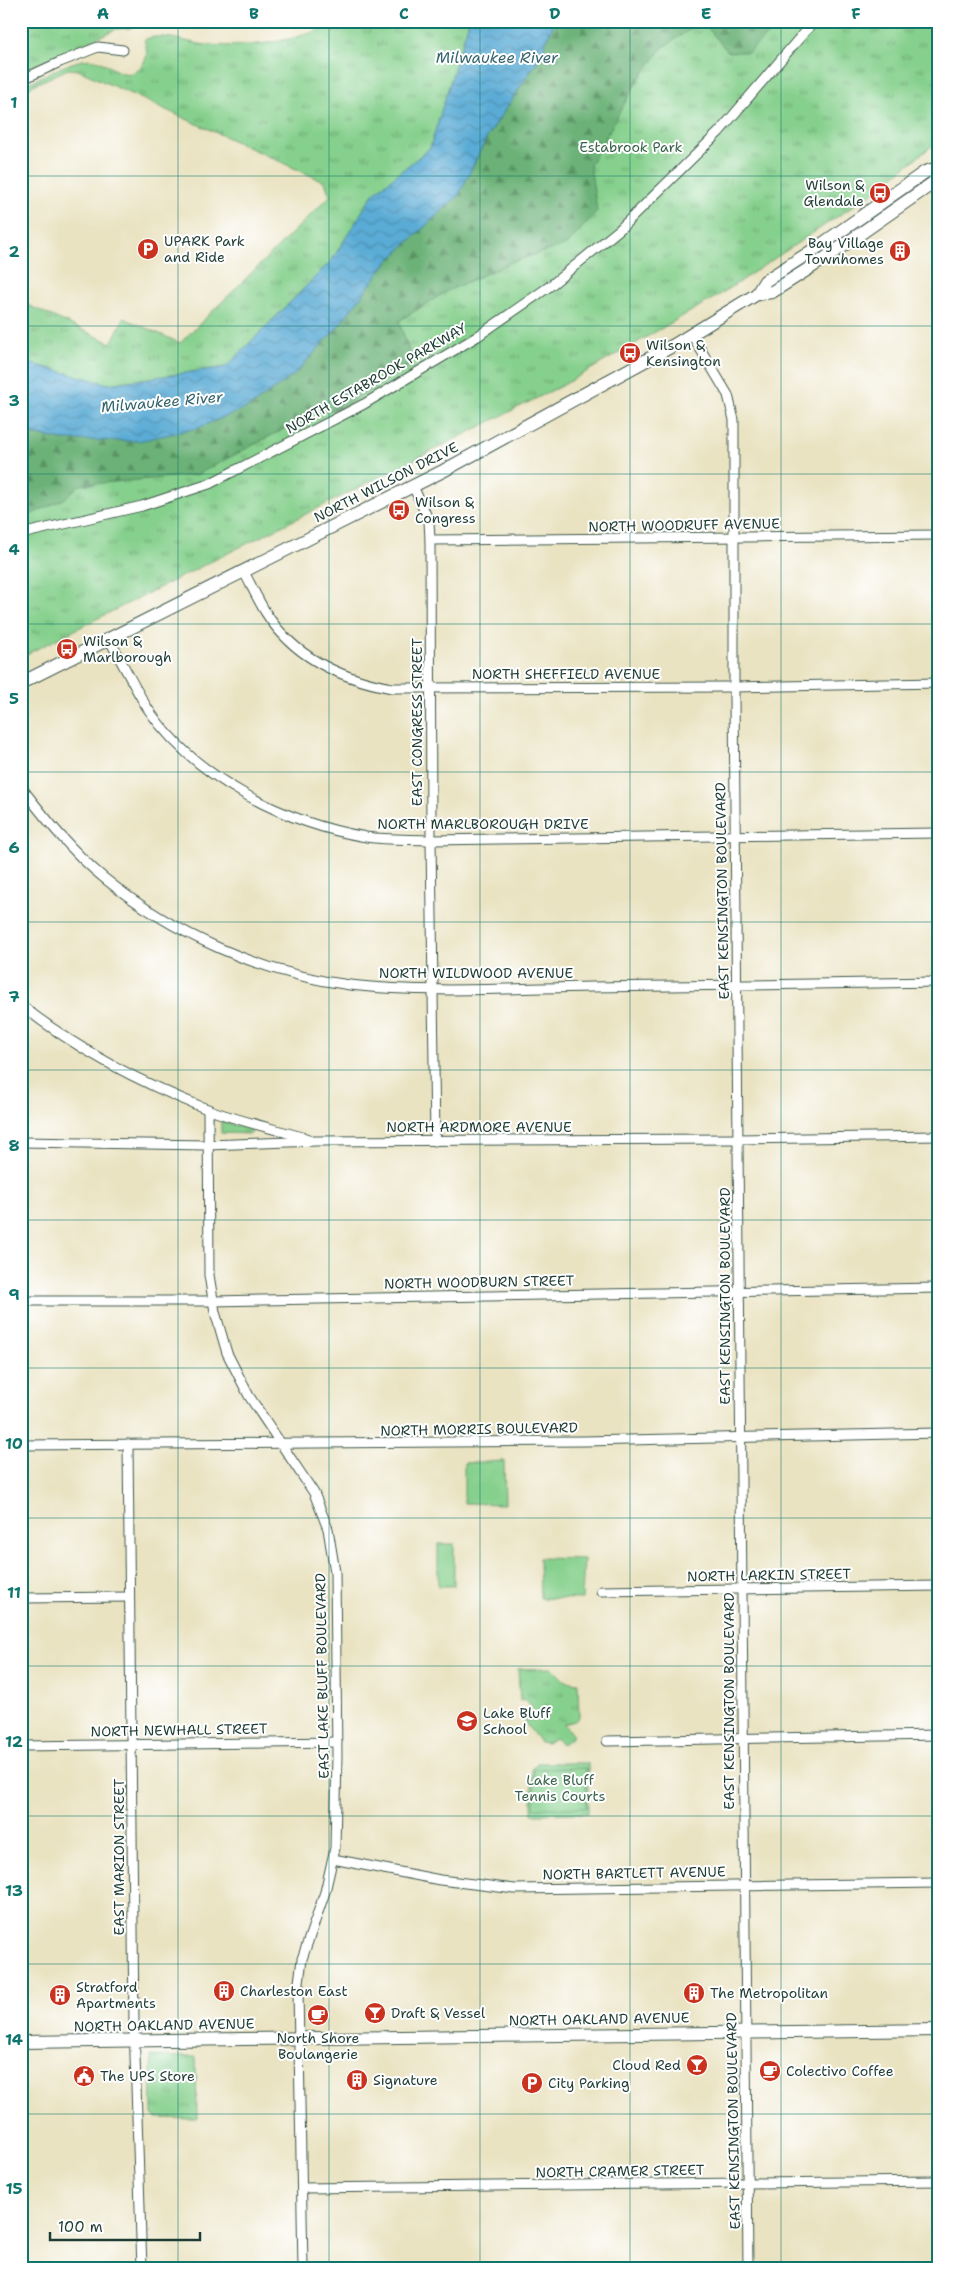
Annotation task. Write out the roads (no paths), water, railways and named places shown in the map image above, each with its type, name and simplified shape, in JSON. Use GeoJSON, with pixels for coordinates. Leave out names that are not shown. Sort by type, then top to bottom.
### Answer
{"type":"FeatureCollection","features":[{"type":"Feature","properties":{"kind":"street","name":"NORTH ESTABROOK PARKWAY"},"geometry":{"type":"LineString","coordinates":[[21,534],[142,506],[209,484],[364,404],[478,336],[550,286],[620,229],[719,132],[814,21]]}},
{"type":"Feature","properties":{"kind":"street"},"geometry":{"type":"LineString","coordinates":[[21,80],[60,62],[98,48],[123,50]]}},
{"type":"Feature","properties":{"kind":"street","name":"NORTH WILSON DRIVE"},"geometry":{"type":"LineString","coordinates":[[757,294],[765,281],[818,247],[925,172],[938,168]]}},
{"type":"Feature","properties":{"kind":"street","name":"NORTH WILSON DRIVE"},"geometry":{"type":"LineString","coordinates":[[21,683],[413,486],[692,334],[757,294],[772,292],[824,259],[933,183],[938,176]]}},
{"type":"Feature","properties":{"kind":"street","name":"EAST KENSINGTON BOULEVARD"},"geometry":{"type":"LineString","coordinates":[[692,334],[732,405],[734,420],[735,836],[748,2269]]}},
{"type":"Feature","properties":{"kind":"street","name":"EAST CONGRESS STREET"},"geometry":{"type":"LineString","coordinates":[[413,486],[430,521],[431,840],[436,1141]]}},
{"type":"Feature","properties":{"kind":"street","name":"NORTH WOODRUFF AVENUE"},"geometry":{"type":"LineString","coordinates":[[430,540],[938,535]]}},
{"type":"Feature","properties":{"kind":"street","name":"NORTH SHEFFIELD AVENUE"},"geometry":{"type":"LineString","coordinates":[[244,572],[267,614],[288,639],[307,656],[335,672],[363,683],[392,688],[734,687],[938,683]]}},
{"type":"Feature","properties":{"kind":"street","name":"NORTH MARLBOROUGH DRIVE"},"geometry":{"type":"LineString","coordinates":[[109,640],[148,709],[186,752],[241,791],[305,822],[342,832],[387,839],[431,840],[938,833]]}},
{"type":"Feature","properties":{"kind":"street","name":"NORTH WILDWOOD AVENUE"},"geometry":{"type":"LineString","coordinates":[[21,787],[50,825],[103,878],[170,923],[223,949],[287,972],[349,985],[433,990],[938,982]]}},
{"type":"Feature","properties":{"kind":"street"},"geometry":{"type":"LineString","coordinates":[[21,1005],[98,1057],[208,1109],[316,1141]]}},
{"type":"Feature","properties":{"kind":"street","name":"EAST LAKE BLUFF BOULEVARD"},"geometry":{"type":"LineString","coordinates":[[208,1109],[209,1275],[213,1301],[227,1353],[249,1396],[314,1493],[333,1548],[335,1572],[337,1742],[334,1859],[302,1959],[298,1990],[303,2269]]}},
{"type":"Feature","properties":{"kind":"street","name":"NORTH ARDMORE AVENUE"},"geometry":{"type":"LineString","coordinates":[[21,1142],[207,1145],[316,1141],[738,1140],[938,1136]]}},
{"type":"Feature","properties":{"kind":"street","name":"NORTH WOODBURN STREET"},"geometry":{"type":"LineString","coordinates":[[21,1301],[213,1301],[739,1290],[938,1288]]}},
{"type":"Feature","properties":{"kind":"street","name":"NORTH MORRIS BOULEVARD"},"geometry":{"type":"LineString","coordinates":[[21,1445],[585,1441],[938,1434]]}},
{"type":"Feature","properties":{"kind":"street","name":"EAST MARION STREET"},"geometry":{"type":"LineString","coordinates":[[128,1444],[134,2040],[142,2269]]}},
{"type":"Feature","properties":{"kind":"street","name":"NORTH LARKIN STREET"},"geometry":{"type":"LineString","coordinates":[[601,1591],[938,1586]]}},
{"type":"Feature","properties":{"kind":"street"},"geometry":{"type":"LineString","coordinates":[[21,1598],[129,1596]]}},
{"type":"Feature","properties":{"kind":"street"},"geometry":{"type":"LineString","coordinates":[[608,1741],[938,1735]]}},
{"type":"Feature","properties":{"kind":"street","name":"NORTH NEWHALL STREET"},"geometry":{"type":"LineString","coordinates":[[21,1746],[337,1742]]}},
{"type":"Feature","properties":{"kind":"street","name":"NORTH BARTLETT AVENUE"},"geometry":{"type":"LineString","coordinates":[[334,1859],[440,1880],[515,1889],[938,1883]]}},
{"type":"Feature","properties":{"kind":"street","name":"NORTH OAKLAND AVENUE"},"geometry":{"type":"LineString","coordinates":[[21,2042],[938,2030]]}},
{"type":"Feature","properties":{"kind":"street","name":"NORTH CRAMER STREET"},"geometry":{"type":"LineString","coordinates":[[302,2188],[938,2181]]}},
{"type":"Feature","properties":{"kind":"water","name":"Milwaukee River"},"geometry":{"type":"Polygon","coordinates":[[[469,21],[555,21],[538,60],[486,139],[459,195],[388,261],[337,328],[294,375],[249,407],[198,428],[139,441],[63,440],[21,432],[21,361],[108,384],[226,367],[332,260],[373,194],[430,148],[469,21]]]}},
{"type":"Feature","properties":{"kind":"place","name":"Wilson & Glendale"},"geometry":{"type":"Point","coordinates":[880,193]}},
{"type":"Feature","properties":{"kind":"place","name":"UPARK Park and Ride"},"geometry":{"type":"Point","coordinates":[148,249]}},
{"type":"Feature","properties":{"kind":"place","name":"Bay Village Townhomes"},"geometry":{"type":"Point","coordinates":[900,251]}},
{"type":"Feature","properties":{"kind":"place","name":"Wilson & Kensington"},"geometry":{"type":"Point","coordinates":[630,353]}},
{"type":"Feature","properties":{"kind":"place","name":"Wilson & Congress"},"geometry":{"type":"Point","coordinates":[399,510]}},
{"type":"Feature","properties":{"kind":"place","name":"Wilson & Marlborough"},"geometry":{"type":"Point","coordinates":[67,649]}},
{"type":"Feature","properties":{"kind":"place","name":"Lake Bluff School"},"geometry":{"type":"Point","coordinates":[467,1721]}},
{"type":"Feature","properties":{"kind":"place","name":"Charleston East"},"geometry":{"type":"Point","coordinates":[224,1991]}},
{"type":"Feature","properties":{"kind":"place","name":"The Metropolitan"},"geometry":{"type":"Point","coordinates":[694,1993]}},
{"type":"Feature","properties":{"kind":"place","name":"Stratford Apartments"},"geometry":{"type":"Point","coordinates":[60,1995]}},
{"type":"Feature","properties":{"kind":"place","name":"Draft & Vessel"},"geometry":{"type":"Point","coordinates":[375,2013]}},
{"type":"Feature","properties":{"kind":"place","name":"North Shore Boulangerie"},"geometry":{"type":"Point","coordinates":[318,2015]}},
{"type":"Feature","properties":{"kind":"place","name":"Cloud Red"},"geometry":{"type":"Point","coordinates":[697,2065]}},
{"type":"Feature","properties":{"kind":"place","name":"Colectivo Coffee"},"geometry":{"type":"Point","coordinates":[770,2071]}},
{"type":"Feature","properties":{"kind":"place","name":"The UPS Store"},"geometry":{"type":"Point","coordinates":[84,2076]}},
{"type":"Feature","properties":{"kind":"place","name":"Signature"},"geometry":{"type":"Point","coordinates":[357,2080]}},
{"type":"Feature","properties":{"kind":"place","name":"City Parking"},"geometry":{"type":"Point","coordinates":[532,2083]}},
{"type":"Feature","properties":{"kind":"park label","name":"Estabrook Park"},"geometry":{"type":"Point","coordinates":[631,147]}},
{"type":"Feature","properties":{"kind":"park label","name":"Lake Bluff Tennis Courts"},"geometry":{"type":"Point","coordinates":[560,1788]}}]}
